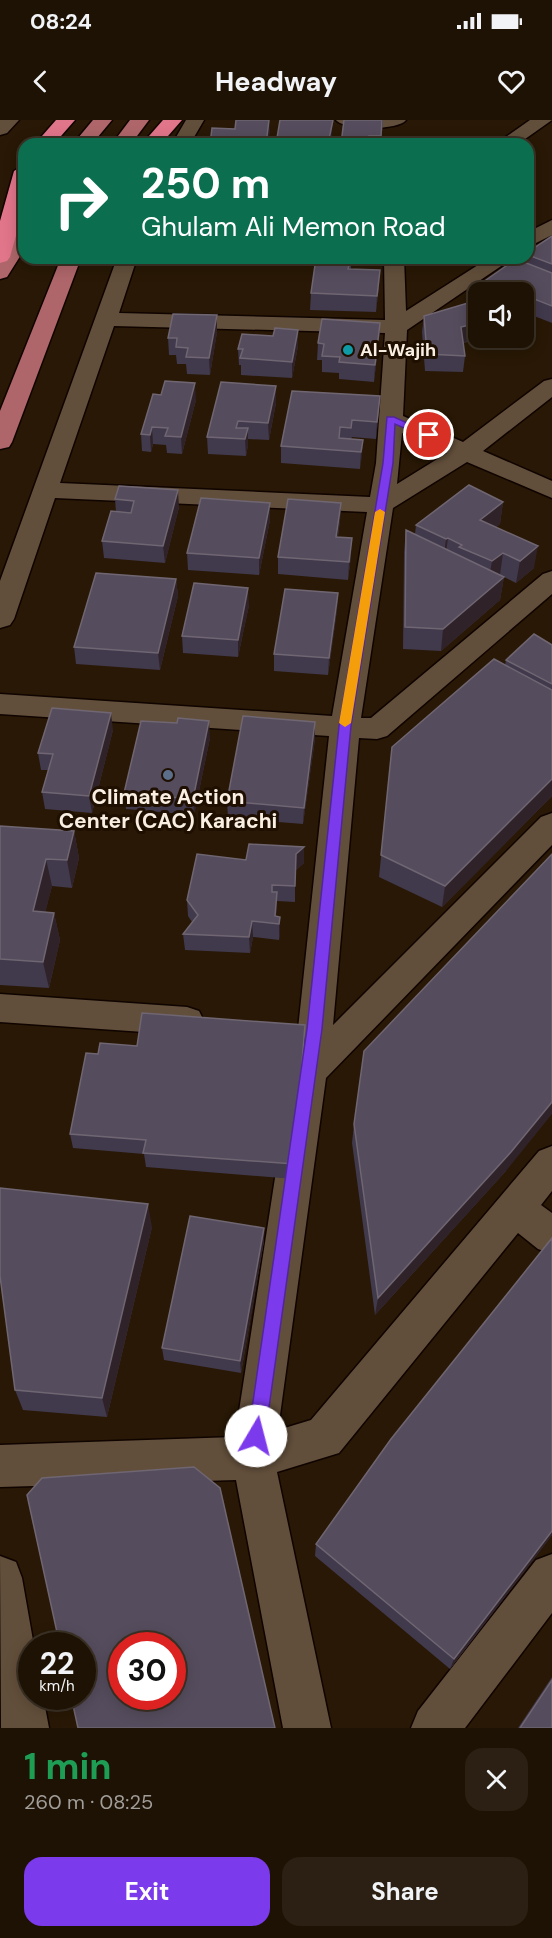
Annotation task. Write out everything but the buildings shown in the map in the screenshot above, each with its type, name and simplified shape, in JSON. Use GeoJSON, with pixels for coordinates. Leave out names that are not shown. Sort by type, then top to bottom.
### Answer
{"type":"FeatureCollection","features":[{"type":"Feature","properties":{"kind":"highway"},"geometry":{"type":"LineString","coordinates":[[50,138],[66,120]]}},
{"type":"Feature","properties":{"kind":"highway"},"geometry":{"type":"LineString","coordinates":[[157,138],[173,120]]}},
{"type":"Feature","properties":{"kind":"highway"},"geometry":{"type":"LineString","coordinates":[[0,257],[18,192]]}},
{"type":"Feature","properties":{"kind":"main road"},"geometry":{"type":"LineString","coordinates":[[87,138],[103,120]]}},
{"type":"Feature","properties":{"kind":"main road"},"geometry":{"type":"LineString","coordinates":[[126,138],[140,120]]}},
{"type":"Feature","properties":{"kind":"main road"},"geometry":{"type":"LineString","coordinates":[[0,273],[18,242]]}},
{"type":"Feature","properties":{"kind":"main road"},"geometry":{"type":"LineString","coordinates":[[0,442],[69,264]]}},
{"type":"Feature","properties":{"kind":"street"},"geometry":{"type":"LineString","coordinates":[[0,129],[10,120]]}},
{"type":"Feature","properties":{"kind":"street"},"geometry":{"type":"LineString","coordinates":[[184,138],[195,120]]}},
{"type":"Feature","properties":{"kind":"street"},"geometry":{"type":"LineString","coordinates":[[345,120],[394,121],[393,138]]}},
{"type":"Feature","properties":{"kind":"street"},"geometry":{"type":"LineString","coordinates":[[514,138],[543,120]]}},
{"type":"Feature","properties":{"kind":"street"},"geometry":{"type":"LineString","coordinates":[[534,237],[552,226]]}},
{"type":"Feature","properties":{"kind":"street"},"geometry":{"type":"LineString","coordinates":[[0,620],[125,264]]}},
{"type":"Feature","properties":{"kind":"street"},"geometry":{"type":"LineString","coordinates":[[307,1728],[253,1458],[315,1029],[345,726],[388,463],[396,327],[394,264]]}},
{"type":"Feature","properties":{"kind":"street"},"geometry":{"type":"LineString","coordinates":[[107,319],[396,327],[493,264]]}},
{"type":"Feature","properties":{"kind":"street"},"geometry":{"type":"LineString","coordinates":[[45,490],[381,504],[467,450],[552,386]]}},
{"type":"Feature","properties":{"kind":"street"},"geometry":{"type":"LineString","coordinates":[[390,419],[467,450],[552,490]]}},
{"type":"Feature","properties":{"kind":"street"},"geometry":{"type":"LineString","coordinates":[[0,704],[377,729],[552,580]]}},
{"type":"Feature","properties":{"kind":"street"},"geometry":{"type":"LineString","coordinates":[[309,1072],[552,825]]}},
{"type":"Feature","properties":{"kind":"street"},"geometry":{"type":"LineString","coordinates":[[0,1008],[221,1023]]}},
{"type":"Feature","properties":{"kind":"street"},"geometry":{"type":"LineString","coordinates":[[280,1027],[315,1029]]}},
{"type":"Feature","properties":{"kind":"street"},"geometry":{"type":"LineString","coordinates":[[0,1466],[253,1458],[324,1438],[552,1163]]}},
{"type":"Feature","properties":{"kind":"street"},"geometry":{"type":"LineString","coordinates":[[514,1208],[552,1236]]}},
{"type":"Feature","properties":{"kind":"street"},"geometry":{"type":"LineString","coordinates":[[435,1728],[552,1576]]}},
{"type":"Feature","properties":{"kind":"street"},"geometry":{"type":"LineString","coordinates":[[0,1578],[25,1728]]}},
{"type":"Feature","properties":{"kind":"slow traffic"},"geometry":{"type":"LineString","coordinates":[[345,723],[380,512]]}},
{"type":"Feature","properties":{"kind":"place","name":"Al-Wajih"},"geometry":{"type":"Point","coordinates":[348,350]}},
{"type":"Feature","properties":{"kind":"place","name":"Climate Action Center (CAC) Karachi"},"geometry":{"type":"Point","coordinates":[168,775]}},
{"type":"Feature","properties":{"kind":"route"},"geometry":{"type":"LineString","coordinates":[[256,1436],[315,1029],[345,726],[388,463],[390,419],[429,435]]}}]}
